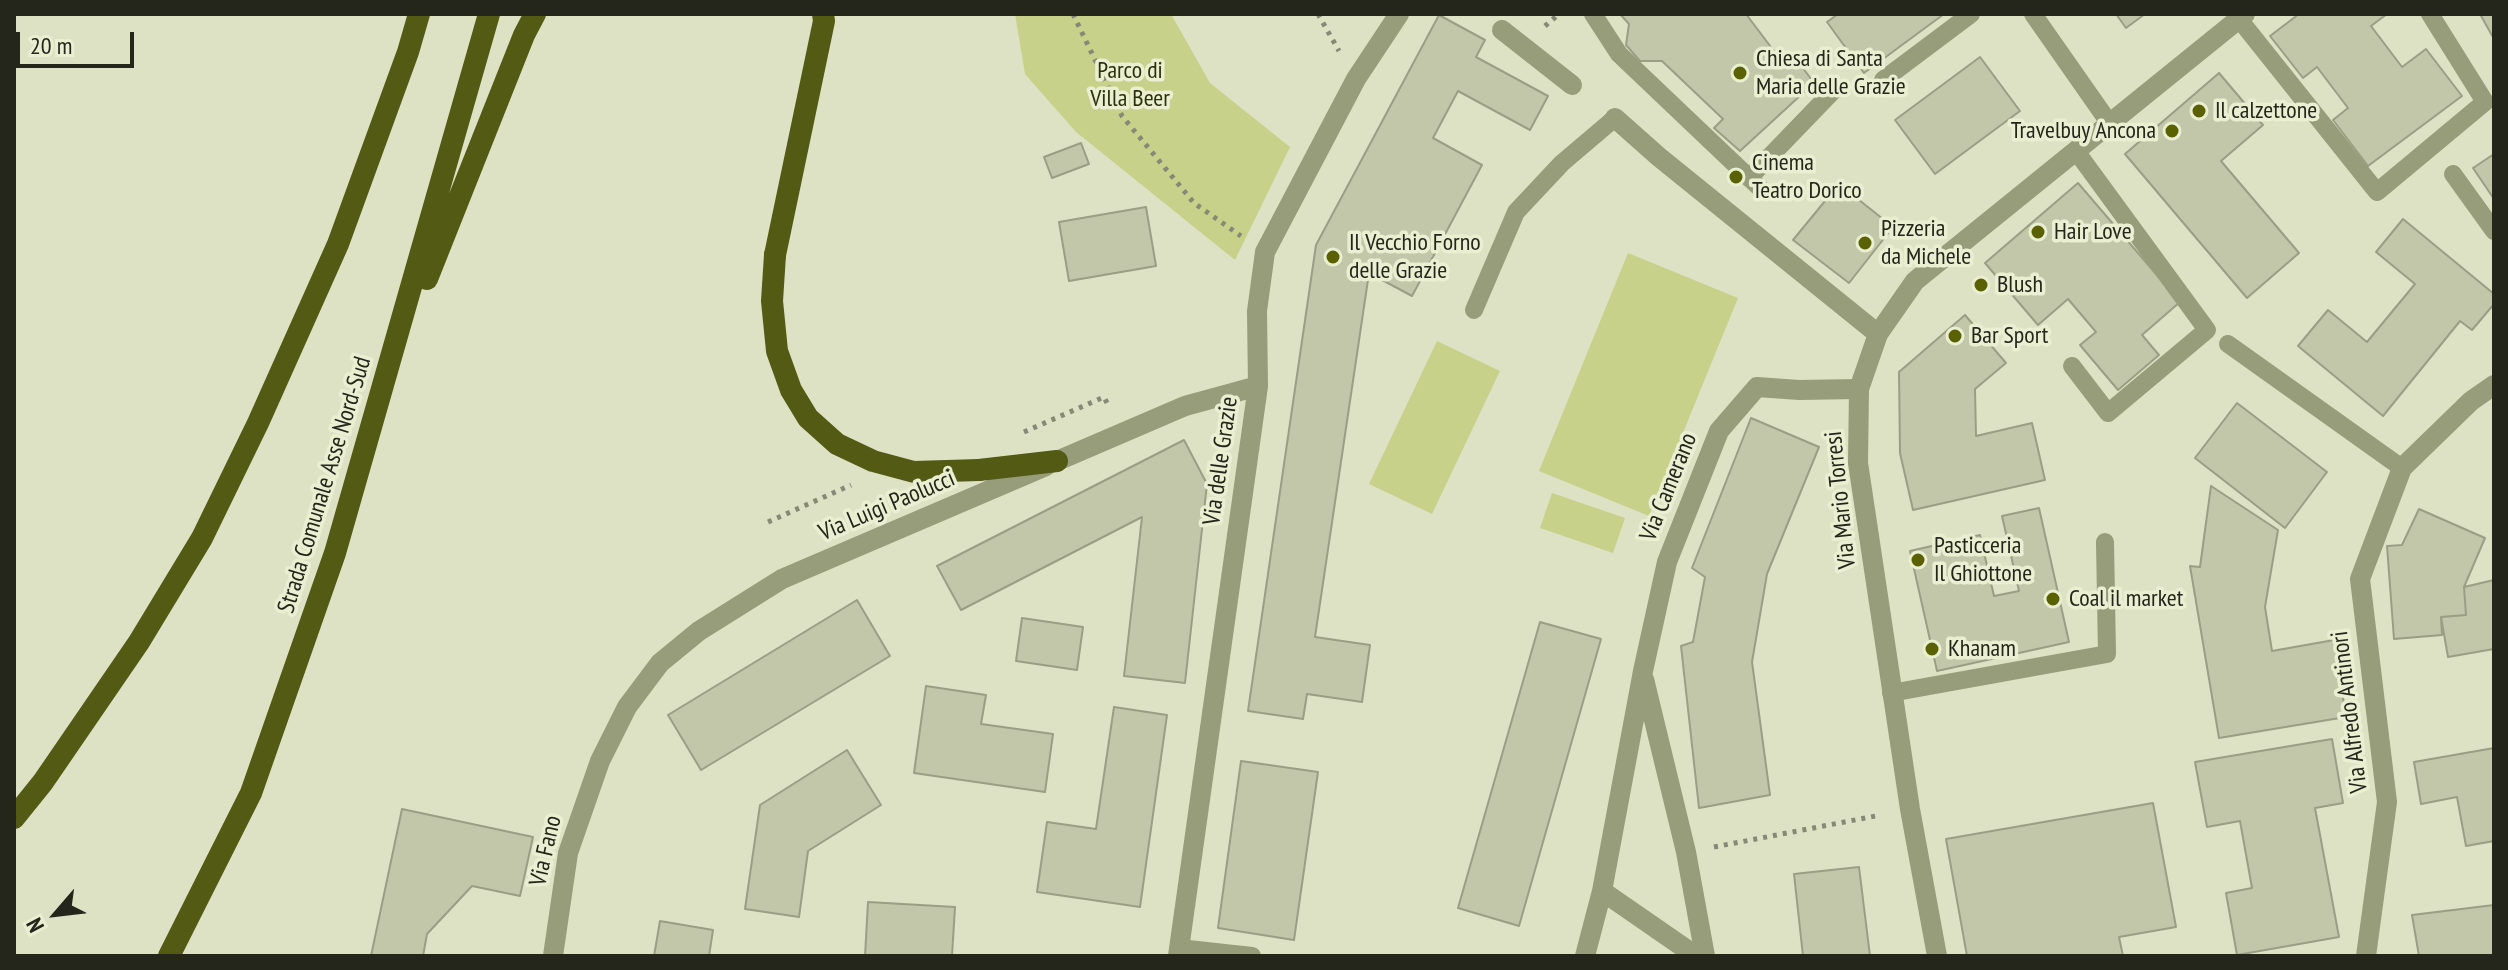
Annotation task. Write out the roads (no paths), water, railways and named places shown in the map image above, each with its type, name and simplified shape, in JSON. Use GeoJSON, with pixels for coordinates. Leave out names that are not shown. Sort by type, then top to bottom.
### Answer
{"type":"FeatureCollection","features":[{"type":"Feature","properties":{"kind":"highway"},"geometry":{"type":"LineString","coordinates":[[14,818],[43,782],[139,642],[202,538],[258,423],[338,244],[419,14]]}},
{"type":"Feature","properties":{"kind":"highway","name":"Strada Comunale Asse Nord-Sud"},"geometry":{"type":"LineString","coordinates":[[169,956],[251,793],[335,553],[489,14]]}},
{"type":"Feature","properties":{"kind":"highway"},"geometry":{"type":"LineString","coordinates":[[380,396],[535,14]]}},
{"type":"Feature","properties":{"kind":"highway"},"geometry":{"type":"LineString","coordinates":[[823,14],[775,255],[772,301],[777,351],[791,390],[808,418],[837,444],[873,461],[914,472],[979,470],[1057,461]]}},
{"type":"Feature","properties":{"kind":"street","name":"Via delle Grazie"},"geometry":{"type":"LineString","coordinates":[[1178,952],[1258,386],[1257,311],[1265,252],[1356,79],[1399,14]]}},
{"type":"Feature","properties":{"kind":"street","name":"Via Mario Torresi"},"geometry":{"type":"LineString","coordinates":[[1937,956],[1891,693],[1858,463],[1859,389],[1878,334],[1915,281],[2242,16]]}},
{"type":"Feature","properties":{"kind":"street"},"geometry":{"type":"LineString","coordinates":[[1502,30],[1572,85]]}},
{"type":"Feature","properties":{"kind":"street"},"geometry":{"type":"LineString","coordinates":[[1615,118],[1878,334]]}},
{"type":"Feature","properties":{"kind":"street","name":"Via Alfredo Antinori"},"geometry":{"type":"LineString","coordinates":[[2366,956],[2387,802],[2360,579],[2402,468],[2471,401],[2494,385]]}},
{"type":"Feature","properties":{"kind":"street","name":"Via Luigi Paolucci"},"geometry":{"type":"LineString","coordinates":[[600,761],[627,707],[660,663],[699,631],[782,579],[1185,406],[1258,386]]}},
{"type":"Feature","properties":{"kind":"street","name":"Via Camerano"},"geometry":{"type":"LineString","coordinates":[[1585,956],[1602,891],[1643,671],[1667,562],[1719,431],[1757,387],[1859,389]]}},
{"type":"Feature","properties":{"kind":"street","name":"Via Camerano"},"geometry":{"type":"LineString","coordinates":[[1643,671],[1686,852],[1705,956]]}},
{"type":"Feature","properties":{"kind":"street","name":"Via Fano"},"geometry":{"type":"LineString","coordinates":[[553,956],[568,853],[600,761]]}},
{"type":"Feature","properties":{"kind":"street"},"geometry":{"type":"LineString","coordinates":[[1602,891],[1696,956]]}},
{"type":"Feature","properties":{"kind":"lane"},"geometry":{"type":"LineString","coordinates":[[1593,14],[1619,54],[1755,184],[1833,91]]}},
{"type":"Feature","properties":{"kind":"lane"},"geometry":{"type":"LineString","coordinates":[[1883,80],[1971,14]]}},
{"type":"Feature","properties":{"kind":"lane"},"geometry":{"type":"LineString","coordinates":[[2033,14],[2110,124]]}},
{"type":"Feature","properties":{"kind":"lane"},"geometry":{"type":"LineString","coordinates":[[2242,16],[2377,192],[2485,102],[2430,14]]}},
{"type":"Feature","properties":{"kind":"lane"},"geometry":{"type":"LineString","coordinates":[[1474,310],[1516,212],[1562,163],[1615,118]]}},
{"type":"Feature","properties":{"kind":"lane"},"geometry":{"type":"LineString","coordinates":[[2072,366],[2108,413],[2207,330],[2076,151]]}},
{"type":"Feature","properties":{"kind":"lane"},"geometry":{"type":"LineString","coordinates":[[2453,174],[2494,231]]}},
{"type":"Feature","properties":{"kind":"lane"},"geometry":{"type":"LineString","coordinates":[[2228,344],[2402,468]]}},
{"type":"Feature","properties":{"kind":"lane"},"geometry":{"type":"LineString","coordinates":[[1891,693],[2107,654],[2105,542]]}},
{"type":"Feature","properties":{"kind":"lane","name":"Via delle Grazie"},"geometry":{"type":"LineString","coordinates":[[1178,952],[1252,956]]}},
{"type":"Feature","properties":{"kind":"place","name":"Chiesa di Santa Maria delle Grazie"},"geometry":{"type":"Point","coordinates":[1740,73]}},
{"type":"Feature","properties":{"kind":"place","name":"Il calzettone"},"geometry":{"type":"Point","coordinates":[2199,111]}},
{"type":"Feature","properties":{"kind":"place","name":"Travelbuy Ancona"},"geometry":{"type":"Point","coordinates":[2172,131]}},
{"type":"Feature","properties":{"kind":"place","name":"Cinema Teatro Dorico"},"geometry":{"type":"Point","coordinates":[1736,177]}},
{"type":"Feature","properties":{"kind":"place","name":"Hair Love"},"geometry":{"type":"Point","coordinates":[2038,232]}},
{"type":"Feature","properties":{"kind":"place","name":"Pizzeria da Michele"},"geometry":{"type":"Point","coordinates":[1865,243]}},
{"type":"Feature","properties":{"kind":"place","name":"Il Vecchio Forno delle Grazie"},"geometry":{"type":"Point","coordinates":[1333,257]}},
{"type":"Feature","properties":{"kind":"place","name":"Blush"},"geometry":{"type":"Point","coordinates":[1981,285]}},
{"type":"Feature","properties":{"kind":"place","name":"Bar Sport"},"geometry":{"type":"Point","coordinates":[1955,336]}},
{"type":"Feature","properties":{"kind":"place","name":"Pasticceria Il Ghiottone"},"geometry":{"type":"Point","coordinates":[1918,560]}},
{"type":"Feature","properties":{"kind":"place","name":"Coal il market"},"geometry":{"type":"Point","coordinates":[2053,599]}},
{"type":"Feature","properties":{"kind":"place","name":"Khanam"},"geometry":{"type":"Point","coordinates":[1932,649]}},
{"type":"Feature","properties":{"kind":"park label","name":"Parco di Villa Beer"},"geometry":{"type":"Point","coordinates":[1130,85]}}]}
